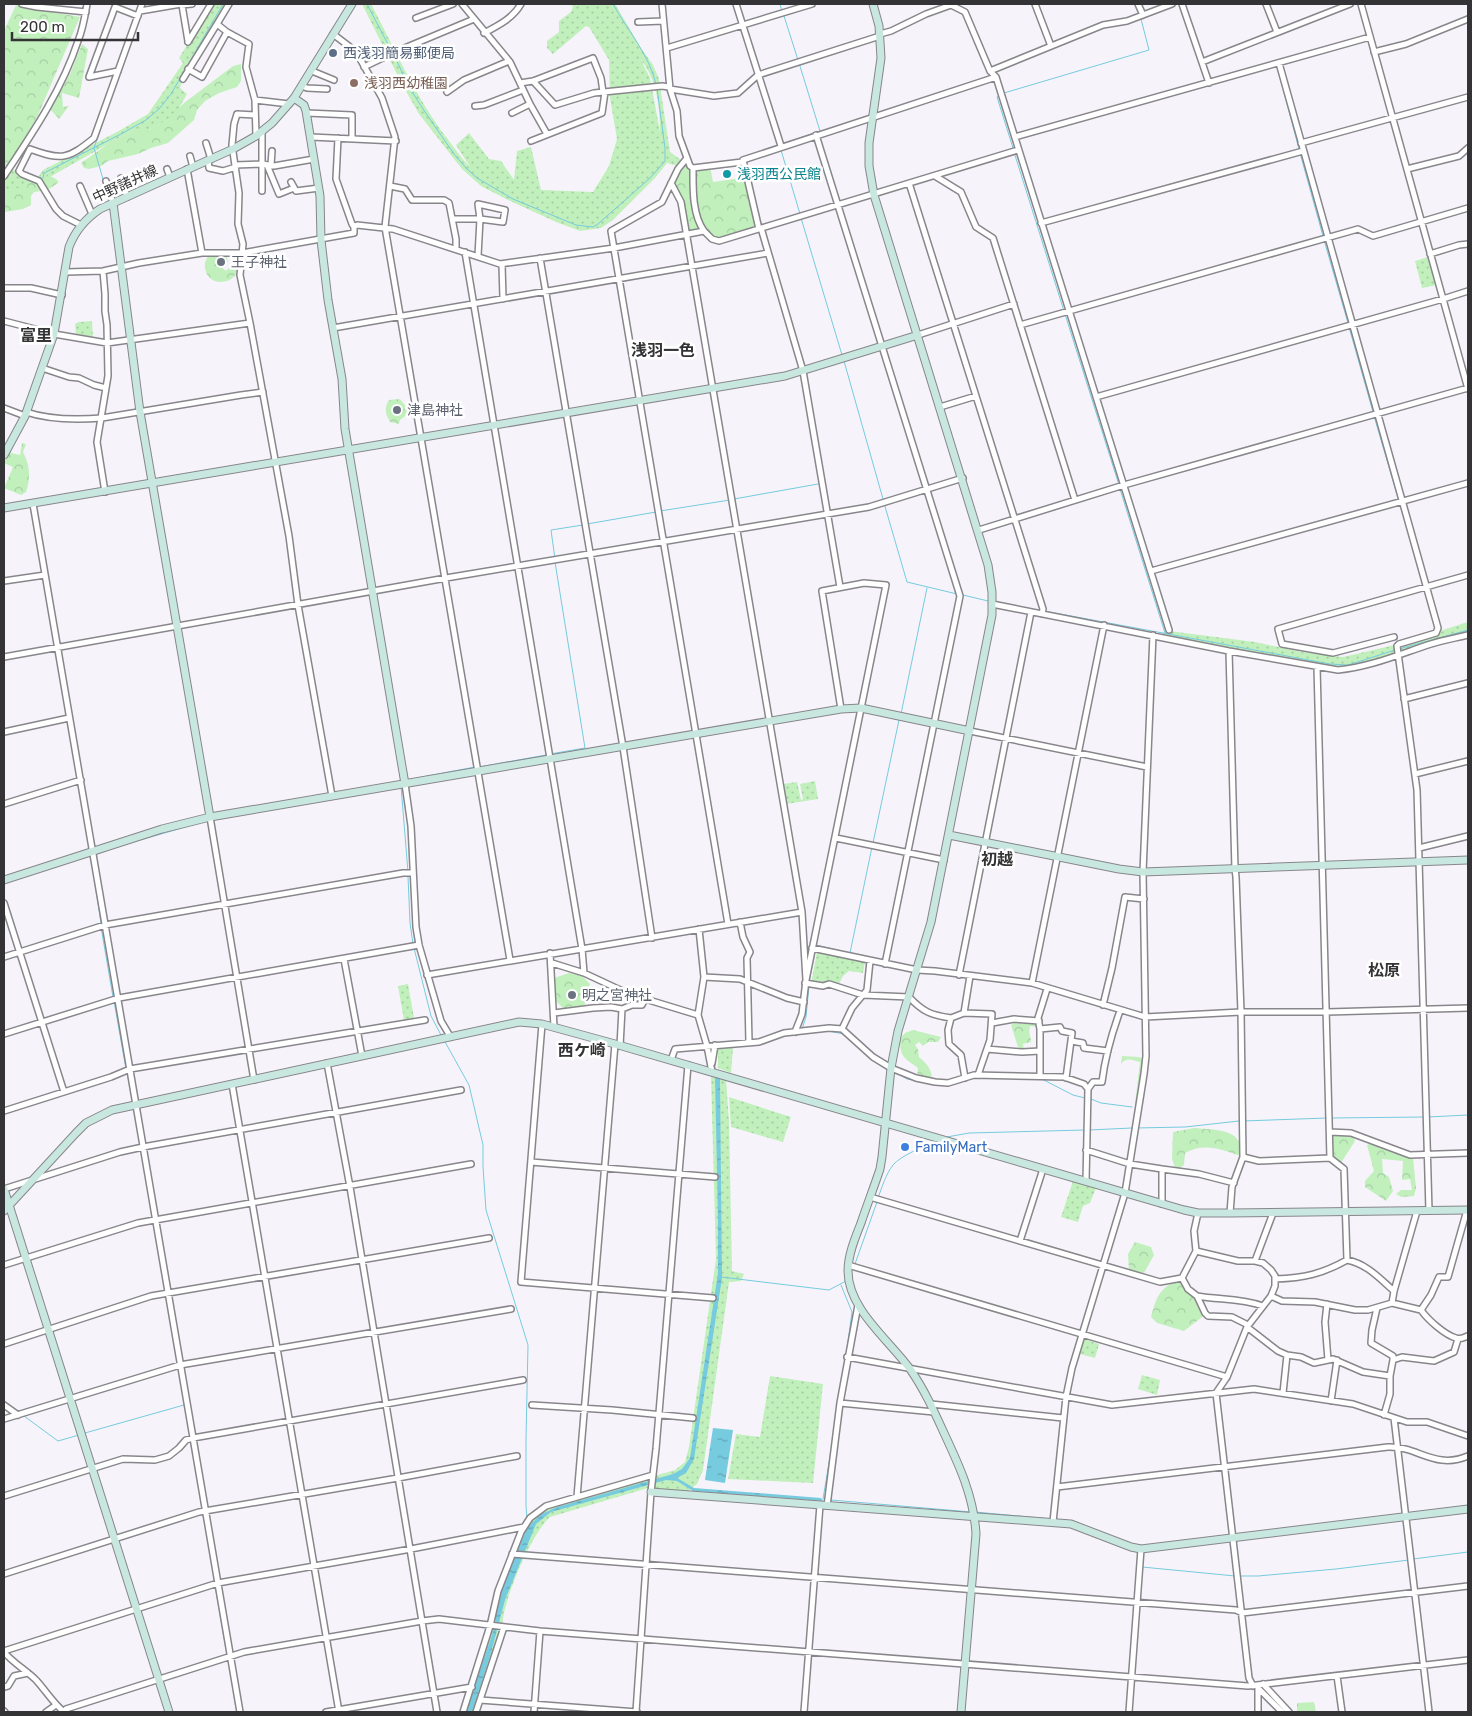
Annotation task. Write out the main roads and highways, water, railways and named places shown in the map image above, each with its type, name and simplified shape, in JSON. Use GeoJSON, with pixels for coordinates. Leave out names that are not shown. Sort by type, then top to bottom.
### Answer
{"type":"FeatureCollection","features":[{"type":"Feature","properties":{"kind":"water"},"geometry":{"type":"Polygon","coordinates":[[[715,1077],[720,1078],[722,1278],[694,1459],[686,1473],[677,1478],[694,1488],[821,1498],[823,1501],[693,1491],[677,1481],[666,1480],[551,1512],[536,1524],[505,1600],[491,1653],[472,1712],[466,1712],[495,1626],[504,1583],[527,1528],[541,1514],[561,1506],[673,1474],[682,1469],[690,1458],[718,1273],[715,1077]]]}},
{"type":"Feature","properties":{"kind":"water"},"geometry":{"type":"Polygon","coordinates":[[[713,1428],[733,1430],[725,1483],[705,1480],[713,1428]]]}},
{"type":"Feature","properties":{"kind":"waterway"},"geometry":{"type":"LineString","coordinates":[[43,178],[44,173],[121,134],[146,120],[159,109],[171,94],[223,4]]}},
{"type":"Feature","properties":{"kind":"waterway"},"geometry":{"type":"LineString","coordinates":[[367,4],[392,52]]}},
{"type":"Feature","properties":{"kind":"waterway"},"geometry":{"type":"LineString","coordinates":[[613,4],[643,52],[656,84]]}},
{"type":"Feature","properties":{"kind":"waterway"},"geometry":{"type":"LineString","coordinates":[[780,4],[782,12]]}},
{"type":"Feature","properties":{"kind":"waterway"},"geometry":{"type":"LineString","coordinates":[[784,16],[798,60]]}},
{"type":"Feature","properties":{"kind":"waterway"},"geometry":{"type":"LineString","coordinates":[[1004,93],[1149,50],[1141,19]]}},
{"type":"Feature","properties":{"kind":"waterway"},"geometry":{"type":"LineString","coordinates":[[109,200],[94,148],[128,49]]}},
{"type":"Feature","properties":{"kind":"waterway"},"geometry":{"type":"LineString","coordinates":[[394,55],[409,87],[454,154],[466,168],[477,178],[513,199],[576,225],[593,227],[598,224],[650,178],[665,161],[657,88]]}},
{"type":"Feature","properties":{"kind":"waterway"},"geometry":{"type":"LineString","coordinates":[[782,144],[820,131],[799,63]]}},
{"type":"Feature","properties":{"kind":"waterway"},"geometry":{"type":"LineString","coordinates":[[1277,66],[1299,149]]}},
{"type":"Feature","properties":{"kind":"waterway"},"geometry":{"type":"LineString","coordinates":[[1000,94],[997,97],[1013,148]]}},
{"type":"Feature","properties":{"kind":"waterway"},"geometry":{"type":"LineString","coordinates":[[1061,121],[1072,118]]}},
{"type":"Feature","properties":{"kind":"waterway"},"geometry":{"type":"LineString","coordinates":[[781,150],[800,214]]}},
{"type":"Feature","properties":{"kind":"waterway"},"geometry":{"type":"LineString","coordinates":[[1014,152],[1064,311]]}},
{"type":"Feature","properties":{"kind":"waterway"},"geometry":{"type":"LineString","coordinates":[[1300,153],[1323,236]]}},
{"type":"Feature","properties":{"kind":"waterway"},"geometry":{"type":"LineString","coordinates":[[801,218],[842,355]]}},
{"type":"Feature","properties":{"kind":"waterway"},"geometry":{"type":"LineString","coordinates":[[1324,240],[1348,323]]}},
{"type":"Feature","properties":{"kind":"waterway"},"geometry":{"type":"LineString","coordinates":[[1065,314],[1119,485]]}},
{"type":"Feature","properties":{"kind":"waterway"},"geometry":{"type":"LineString","coordinates":[[1349,327],[1373,412]]}},
{"type":"Feature","properties":{"kind":"waterway"},"geometry":{"type":"LineString","coordinates":[[844,361],[883,499]]}},
{"type":"Feature","properties":{"kind":"waterway"},"geometry":{"type":"LineString","coordinates":[[1374,416],[1399,501]]}},
{"type":"Feature","properties":{"kind":"waterway"},"geometry":{"type":"LineString","coordinates":[[734,499],[818,484]]}},
{"type":"Feature","properties":{"kind":"waterway"},"geometry":{"type":"LineString","coordinates":[[1120,489],[1165,633]]}},
{"type":"Feature","properties":{"kind":"waterway"},"geometry":{"type":"LineString","coordinates":[[660,511],[730,500]]}},
{"type":"Feature","properties":{"kind":"waterway"},"geometry":{"type":"LineString","coordinates":[[884,503],[907,582],[957,594]]}},
{"type":"Feature","properties":{"kind":"waterway"},"geometry":{"type":"LineString","coordinates":[[1400,504],[1415,556]]}},
{"type":"Feature","properties":{"kind":"waterway"},"geometry":{"type":"LineString","coordinates":[[587,524],[656,512]]}},
{"type":"Feature","properties":{"kind":"waterway"},"geometry":{"type":"LineString","coordinates":[[555,559],[551,530],[583,525]]}},
{"type":"Feature","properties":{"kind":"waterway"},"geometry":{"type":"LineString","coordinates":[[550,754],[585,748],[555,562]]}},
{"type":"Feature","properties":{"kind":"waterway"},"geometry":{"type":"LineString","coordinates":[[901,714],[927,588]]}},
{"type":"Feature","properties":{"kind":"waterway"},"geometry":{"type":"LineString","coordinates":[[963,595],[988,601]]}},
{"type":"Feature","properties":{"kind":"waterway"},"geometry":{"type":"LineString","coordinates":[[995,602],[1040,611]]}},
{"type":"Feature","properties":{"kind":"waterway"},"geometry":{"type":"LineString","coordinates":[[1044,611],[1330,664],[1348,665],[1395,650]]}},
{"type":"Feature","properties":{"kind":"waterway"},"geometry":{"type":"LineString","coordinates":[[1399,649],[1468,630]]}},
{"type":"Feature","properties":{"kind":"waterway"},"geometry":{"type":"LineString","coordinates":[[873,843],[899,720]]}},
{"type":"Feature","properties":{"kind":"waterway"},"geometry":{"type":"LineString","coordinates":[[479,767],[546,755]]}},
{"type":"Feature","properties":{"kind":"waterway"},"geometry":{"type":"LineString","coordinates":[[422,777],[475,767]]}},
{"type":"Feature","properties":{"kind":"waterway"},"geometry":{"type":"LineString","coordinates":[[401,786],[408,872]]}},
{"type":"Feature","properties":{"kind":"waterway"},"geometry":{"type":"LineString","coordinates":[[126,844],[196,824]]}},
{"type":"Feature","properties":{"kind":"waterway"},"geometry":{"type":"LineString","coordinates":[[95,855],[119,846]]}},
{"type":"Feature","properties":{"kind":"waterway"},"geometry":{"type":"LineString","coordinates":[[816,948],[816,945],[850,953],[872,847]]}},
{"type":"Feature","properties":{"kind":"waterway"},"geometry":{"type":"LineString","coordinates":[[91,856],[101,923]]}},
{"type":"Feature","properties":{"kind":"waterway"},"geometry":{"type":"LineString","coordinates":[[408,876],[413,944]]}},
{"type":"Feature","properties":{"kind":"waterway"},"geometry":{"type":"LineString","coordinates":[[101,927],[113,997]]}},
{"type":"Feature","properties":{"kind":"waterway"},"geometry":{"type":"LineString","coordinates":[[414,948],[431,1016],[441,1035]]}},
{"type":"Feature","properties":{"kind":"waterway"},"geometry":{"type":"LineString","coordinates":[[809,982],[815,952]]}},
{"type":"Feature","properties":{"kind":"waterway"},"geometry":{"type":"LineString","coordinates":[[802,1029],[806,1017],[809,986]]}},
{"type":"Feature","properties":{"kind":"waterway"},"geometry":{"type":"LineString","coordinates":[[114,1001],[126,1069]]}},
{"type":"Feature","properties":{"kind":"waterway"},"geometry":{"type":"LineString","coordinates":[[828,1031],[844,1034]]}},
{"type":"Feature","properties":{"kind":"waterway"},"geometry":{"type":"LineString","coordinates":[[789,1035],[810,1033]]}},
{"type":"Feature","properties":{"kind":"waterway"},"geometry":{"type":"LineString","coordinates":[[444,1040],[469,1085],[483,1145],[486,1210],[528,1345],[527,1519]]}},
{"type":"Feature","properties":{"kind":"waterway"},"geometry":{"type":"LineString","coordinates":[[715,1060],[715,1071]]}},
{"type":"Feature","properties":{"kind":"waterway"},"geometry":{"type":"LineString","coordinates":[[127,1072],[133,1103]]}},
{"type":"Feature","properties":{"kind":"waterway"},"geometry":{"type":"LineString","coordinates":[[895,1072],[907,1079],[941,1085]]}},
{"type":"Feature","properties":{"kind":"waterway"},"geometry":{"type":"LineString","coordinates":[[1040,1078],[1073,1095],[1085,1098]]}},
{"type":"Feature","properties":{"kind":"waterway"},"geometry":{"type":"LineString","coordinates":[[952,1084],[965,1081]]}},
{"type":"Feature","properties":{"kind":"waterway"},"geometry":{"type":"LineString","coordinates":[[1091,1099],[1101,1103],[1132,1107]]}},
{"type":"Feature","properties":{"kind":"waterway"},"geometry":{"type":"LineString","coordinates":[[1428,1117],[1468,1115]]}},
{"type":"Feature","properties":{"kind":"waterway"},"geometry":{"type":"LineString","coordinates":[[1331,1118],[1424,1117]]}},
{"type":"Feature","properties":{"kind":"waterway"},"geometry":{"type":"LineString","coordinates":[[1243,1121],[1327,1118]]}},
{"type":"Feature","properties":{"kind":"waterway"},"geometry":{"type":"LineString","coordinates":[[1136,1128],[1185,1127],[1239,1121]]}},
{"type":"Feature","properties":{"kind":"waterway"},"geometry":{"type":"LineString","coordinates":[[137,1126],[140,1145]]}},
{"type":"Feature","properties":{"kind":"waterway"},"geometry":{"type":"LineString","coordinates":[[1089,1130],[1132,1128]]}},
{"type":"Feature","properties":{"kind":"waterway"},"geometry":{"type":"LineString","coordinates":[[947,1137],[969,1133],[1085,1130]]}},
{"type":"Feature","properties":{"kind":"waterway"},"geometry":{"type":"LineString","coordinates":[[878,1198],[888,1172],[896,1162],[936,1141]]}},
{"type":"Feature","properties":{"kind":"waterway"},"geometry":{"type":"LineString","coordinates":[[141,1149],[142,1157]]}},
{"type":"Feature","properties":{"kind":"waterway"},"geometry":{"type":"LineString","coordinates":[[855,1264],[877,1202]]}},
{"type":"Feature","properties":{"kind":"waterway"},"geometry":{"type":"LineString","coordinates":[[721,1277],[829,1290],[846,1281]]}},
{"type":"Feature","properties":{"kind":"waterway"},"geometry":{"type":"LineString","coordinates":[[841,1285],[852,1312],[846,1356]]}},
{"type":"Feature","properties":{"kind":"waterway"},"geometry":{"type":"LineString","coordinates":[[4,1401],[19,1412]]}},
{"type":"Feature","properties":{"kind":"waterway"},"geometry":{"type":"LineString","coordinates":[[85,1433],[184,1405]]}},
{"type":"Feature","properties":{"kind":"waterway"},"geometry":{"type":"LineString","coordinates":[[24,1416],[58,1441],[79,1435]]}},
{"type":"Feature","properties":{"kind":"waterway"},"geometry":{"type":"LineString","coordinates":[[823,1499],[833,1439]]}},
{"type":"Feature","properties":{"kind":"waterway"},"geometry":{"type":"LineString","coordinates":[[191,1442],[203,1509]]}},
{"type":"Feature","properties":{"kind":"waterway"},"geometry":{"type":"LineString","coordinates":[[831,1500],[971,1512]]}},
{"type":"Feature","properties":{"kind":"waterway"},"geometry":{"type":"LineString","coordinates":[[551,1510],[561,1506]]}},
{"type":"Feature","properties":{"kind":"waterway"},"geometry":{"type":"LineString","coordinates":[[975,1512],[1051,1519]]}},
{"type":"Feature","properties":{"kind":"waterway"},"geometry":{"type":"LineString","coordinates":[[203,1513],[215,1581]]}},
{"type":"Feature","properties":{"kind":"waterway"},"geometry":{"type":"LineString","coordinates":[[1413,1559],[1468,1552]]}},
{"type":"Feature","properties":{"kind":"waterway"},"geometry":{"type":"LineString","coordinates":[[1239,1576],[1336,1569],[1409,1560]]}},
{"type":"Feature","properties":{"kind":"waterway"},"geometry":{"type":"LineString","coordinates":[[1142,1567],[1235,1576]]}},
{"type":"Feature","properties":{"kind":"waterway"},"geometry":{"type":"LineString","coordinates":[[215,1585],[227,1655]]}},
{"type":"Feature","properties":{"kind":"waterway"},"geometry":{"type":"LineString","coordinates":[[228,1659],[237,1712]]}},
{"type":"Feature","properties":{"kind":"place","name":"西浅羽簡易郵便局"},"geometry":{"type":"Point","coordinates":[333,53]}},
{"type":"Feature","properties":{"kind":"place","name":"浅羽西幼稚園"},"geometry":{"type":"Point","coordinates":[354,83]}},
{"type":"Feature","properties":{"kind":"place","name":"浅羽西公民館"},"geometry":{"type":"Point","coordinates":[727,174]}},
{"type":"Feature","properties":{"kind":"place","name":"王子神社"},"geometry":{"type":"Point","coordinates":[221,262]}},
{"type":"Feature","properties":{"kind":"place","name":"津島神社"},"geometry":{"type":"Point","coordinates":[397,410]}},
{"type":"Feature","properties":{"kind":"place","name":"明之宮神社"},"geometry":{"type":"Point","coordinates":[572,995]}},
{"type":"Feature","properties":{"kind":"place","name":"FamilyMart"},"geometry":{"type":"Point","coordinates":[905,1147]}},
{"type":"Feature","properties":{"kind":"district","name":"富里"},"geometry":{"type":"Point","coordinates":[36,335]}},
{"type":"Feature","properties":{"kind":"district","name":"浅羽一色"},"geometry":{"type":"Point","coordinates":[663,350]}},
{"type":"Feature","properties":{"kind":"district","name":"初越"},"geometry":{"type":"Point","coordinates":[997,859]}},
{"type":"Feature","properties":{"kind":"district","name":"松原"},"geometry":{"type":"Point","coordinates":[1384,970]}},
{"type":"Feature","properties":{"kind":"district","name":"西ケ崎"},"geometry":{"type":"Point","coordinates":[582,1050]}}]}
